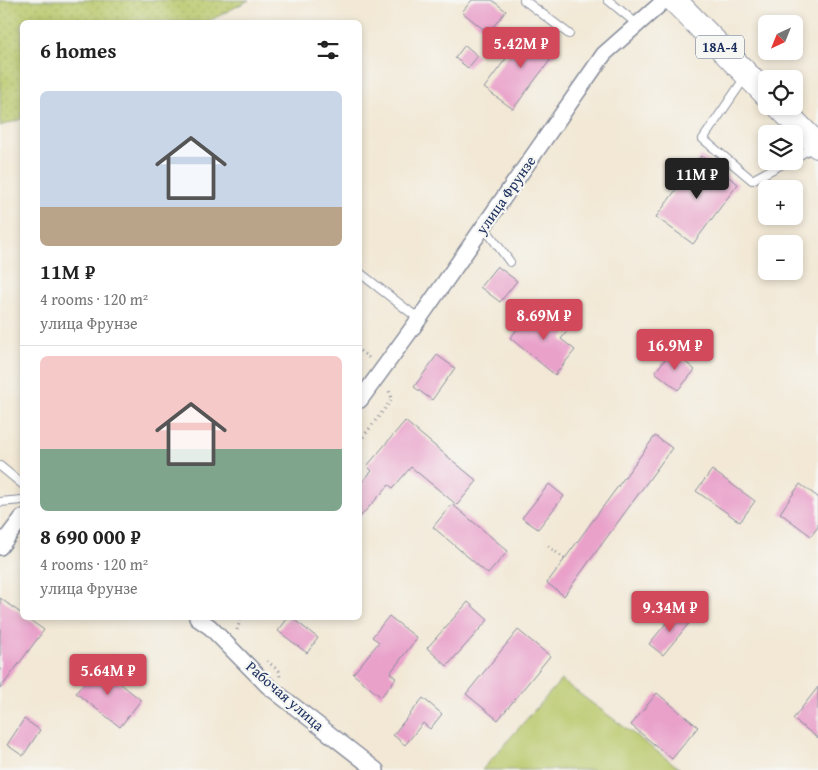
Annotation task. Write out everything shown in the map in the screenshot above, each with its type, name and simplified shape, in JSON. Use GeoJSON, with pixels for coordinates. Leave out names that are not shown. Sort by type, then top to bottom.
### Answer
{"type":"FeatureCollection","features":[{"type":"Feature","properties":{"kind":"main road","name":"18А-4"},"geometry":{"type":"LineString","coordinates":[[674,0],[758,86]]}},
{"type":"Feature","properties":{"kind":"main road"},"geometry":{"type":"LineString","coordinates":[[788,115],[818,146]]}},
{"type":"Feature","properties":{"kind":"street","name":"улица Фрунзе"},"geometry":{"type":"LineString","coordinates":[[362,397],[484,227],[604,54],[665,0]]}},
{"type":"Feature","properties":{"kind":"street"},"geometry":{"type":"LineString","coordinates":[[0,547],[20,521]]}},
{"type":"Feature","properties":{"kind":"street","name":"Рабочая улица"},"geometry":{"type":"LineString","coordinates":[[213,622],[268,686],[376,770]]}},
{"type":"Feature","properties":{"kind":"lane"},"geometry":{"type":"LineString","coordinates":[[524,0],[569,34]]}},
{"type":"Feature","properties":{"kind":"lane"},"geometry":{"type":"LineString","coordinates":[[608,0],[637,24]]}},
{"type":"Feature","properties":{"kind":"lane"},"geometry":{"type":"LineString","coordinates":[[747,74],[703,139],[752,180],[771,170]]}},
{"type":"Feature","properties":{"kind":"lane"},"geometry":{"type":"LineString","coordinates":[[803,154],[818,146]]}},
{"type":"Feature","properties":{"kind":"lane"},"geometry":{"type":"LineString","coordinates":[[484,227],[510,262]]}},
{"type":"Feature","properties":{"kind":"lane"},"geometry":{"type":"LineString","coordinates":[[362,276],[419,319]]}},
{"type":"Feature","properties":{"kind":"lane"},"geometry":{"type":"LineString","coordinates":[[0,466],[20,482]]}},
{"type":"Feature","properties":{"kind":"lane"},"geometry":{"type":"LineString","coordinates":[[0,502],[20,500]]}},
{"type":"Feature","properties":{"kind":"path"},"geometry":{"type":"LineString","coordinates":[[362,438],[392,399],[382,369]]}},
{"type":"Feature","properties":{"kind":"path"},"geometry":{"type":"LineString","coordinates":[[548,546],[565,559]]}},
{"type":"Feature","properties":{"kind":"green space"},"geometry":{"type":"Polygon","coordinates":[[[0,0],[249,0],[211,20],[20,20],[20,120],[0,126],[0,0]]]}},
{"type":"Feature","properties":{"kind":"green space"},"geometry":{"type":"Polygon","coordinates":[[[561,680],[682,770],[482,770],[561,680]]]}},
{"type":"Feature","properties":{"kind":"building"},"geometry":{"type":"Polygon","coordinates":[[[472,0],[492,0],[506,11],[488,33],[462,12],[472,0]]]}},
{"type":"Feature","properties":{"kind":"building"},"geometry":{"type":"Polygon","coordinates":[[[528,29],[557,51],[513,109],[484,88],[528,29]]]}},
{"type":"Feature","properties":{"kind":"building"},"geometry":{"type":"Polygon","coordinates":[[[465,45],[478,56],[468,68],[455,58],[465,45]]]}},
{"type":"Feature","properties":{"kind":"building"},"geometry":{"type":"Polygon","coordinates":[[[701,156],[738,184],[693,244],[656,217],[701,156]]]}},
{"type":"Feature","properties":{"kind":"building"},"geometry":{"type":"Polygon","coordinates":[[[497,266],[517,281],[500,302],[480,287],[497,266]]]}},
{"type":"Feature","properties":{"kind":"building"},"geometry":{"type":"Polygon","coordinates":[[[544,310],[568,330],[561,339],[575,350],[555,375],[510,338],[530,314],[537,319],[544,310]]]}},
{"type":"Feature","properties":{"kind":"building"},"geometry":{"type":"Polygon","coordinates":[[[672,351],[695,370],[678,390],[655,372],[672,351]]]}},
{"type":"Feature","properties":{"kind":"building"},"geometry":{"type":"Polygon","coordinates":[[[437,355],[455,368],[432,400],[414,387],[437,355]]]}},
{"type":"Feature","properties":{"kind":"building"},"geometry":{"type":"Polygon","coordinates":[[[405,421],[477,481],[457,505],[411,467],[393,488],[389,485],[362,515],[362,482],[372,471],[367,466],[405,421]]]}},
{"type":"Feature","properties":{"kind":"building"},"geometry":{"type":"Polygon","coordinates":[[[655,436],[672,448],[564,596],[547,583],[655,436]]]}},
{"type":"Feature","properties":{"kind":"building"},"geometry":{"type":"Polygon","coordinates":[[[712,470],[755,501],[740,522],[696,491],[712,470]]]}},
{"type":"Feature","properties":{"kind":"building"},"geometry":{"type":"Polygon","coordinates":[[[549,484],[564,496],[538,529],[522,518],[549,484]]]}},
{"type":"Feature","properties":{"kind":"building"},"geometry":{"type":"Polygon","coordinates":[[[800,484],[818,497],[818,527],[811,536],[780,513],[800,484]]]}},
{"type":"Feature","properties":{"kind":"building"},"geometry":{"type":"Polygon","coordinates":[[[452,504],[508,551],[488,574],[433,527],[452,504]]]}},
{"type":"Feature","properties":{"kind":"building"},"geometry":{"type":"Polygon","coordinates":[[[0,598],[20,613],[20,620],[30,620],[44,630],[0,689],[0,598]]]}},
{"type":"Feature","properties":{"kind":"building"},"geometry":{"type":"Polygon","coordinates":[[[468,602],[488,620],[447,666],[427,648],[468,602]]]}},
{"type":"Feature","properties":{"kind":"building"},"geometry":{"type":"Polygon","coordinates":[[[677,610],[690,622],[663,655],[649,644],[677,610]]]}},
{"type":"Feature","properties":{"kind":"building"},"geometry":{"type":"Polygon","coordinates":[[[389,616],[417,638],[390,673],[396,678],[381,697],[353,674],[379,642],[372,637],[389,616]]]}},
{"type":"Feature","properties":{"kind":"building"},"geometry":{"type":"Polygon","coordinates":[[[286,620],[295,620],[318,638],[307,653],[278,631],[286,620]]]}},
{"type":"Feature","properties":{"kind":"building"},"geometry":{"type":"Polygon","coordinates":[[[518,630],[550,656],[498,720],[466,694],[518,630]]]}},
{"type":"Feature","properties":{"kind":"building"},"geometry":{"type":"Polygon","coordinates":[[[97,665],[141,700],[120,727],[76,693],[97,665]]]}},
{"type":"Feature","properties":{"kind":"building"},"geometry":{"type":"Polygon","coordinates":[[[818,687],[818,738],[793,719],[818,687]]]}},
{"type":"Feature","properties":{"kind":"building"},"geometry":{"type":"Polygon","coordinates":[[[657,693],[698,727],[672,759],[631,725],[657,693]]]}},
{"type":"Feature","properties":{"kind":"building"},"geometry":{"type":"Polygon","coordinates":[[[423,698],[442,714],[430,729],[423,723],[405,745],[393,735],[423,698]]]}},
{"type":"Feature","properties":{"kind":"building"},"geometry":{"type":"Polygon","coordinates":[[[24,719],[40,730],[23,756],[7,745],[24,719]]]}}]}
